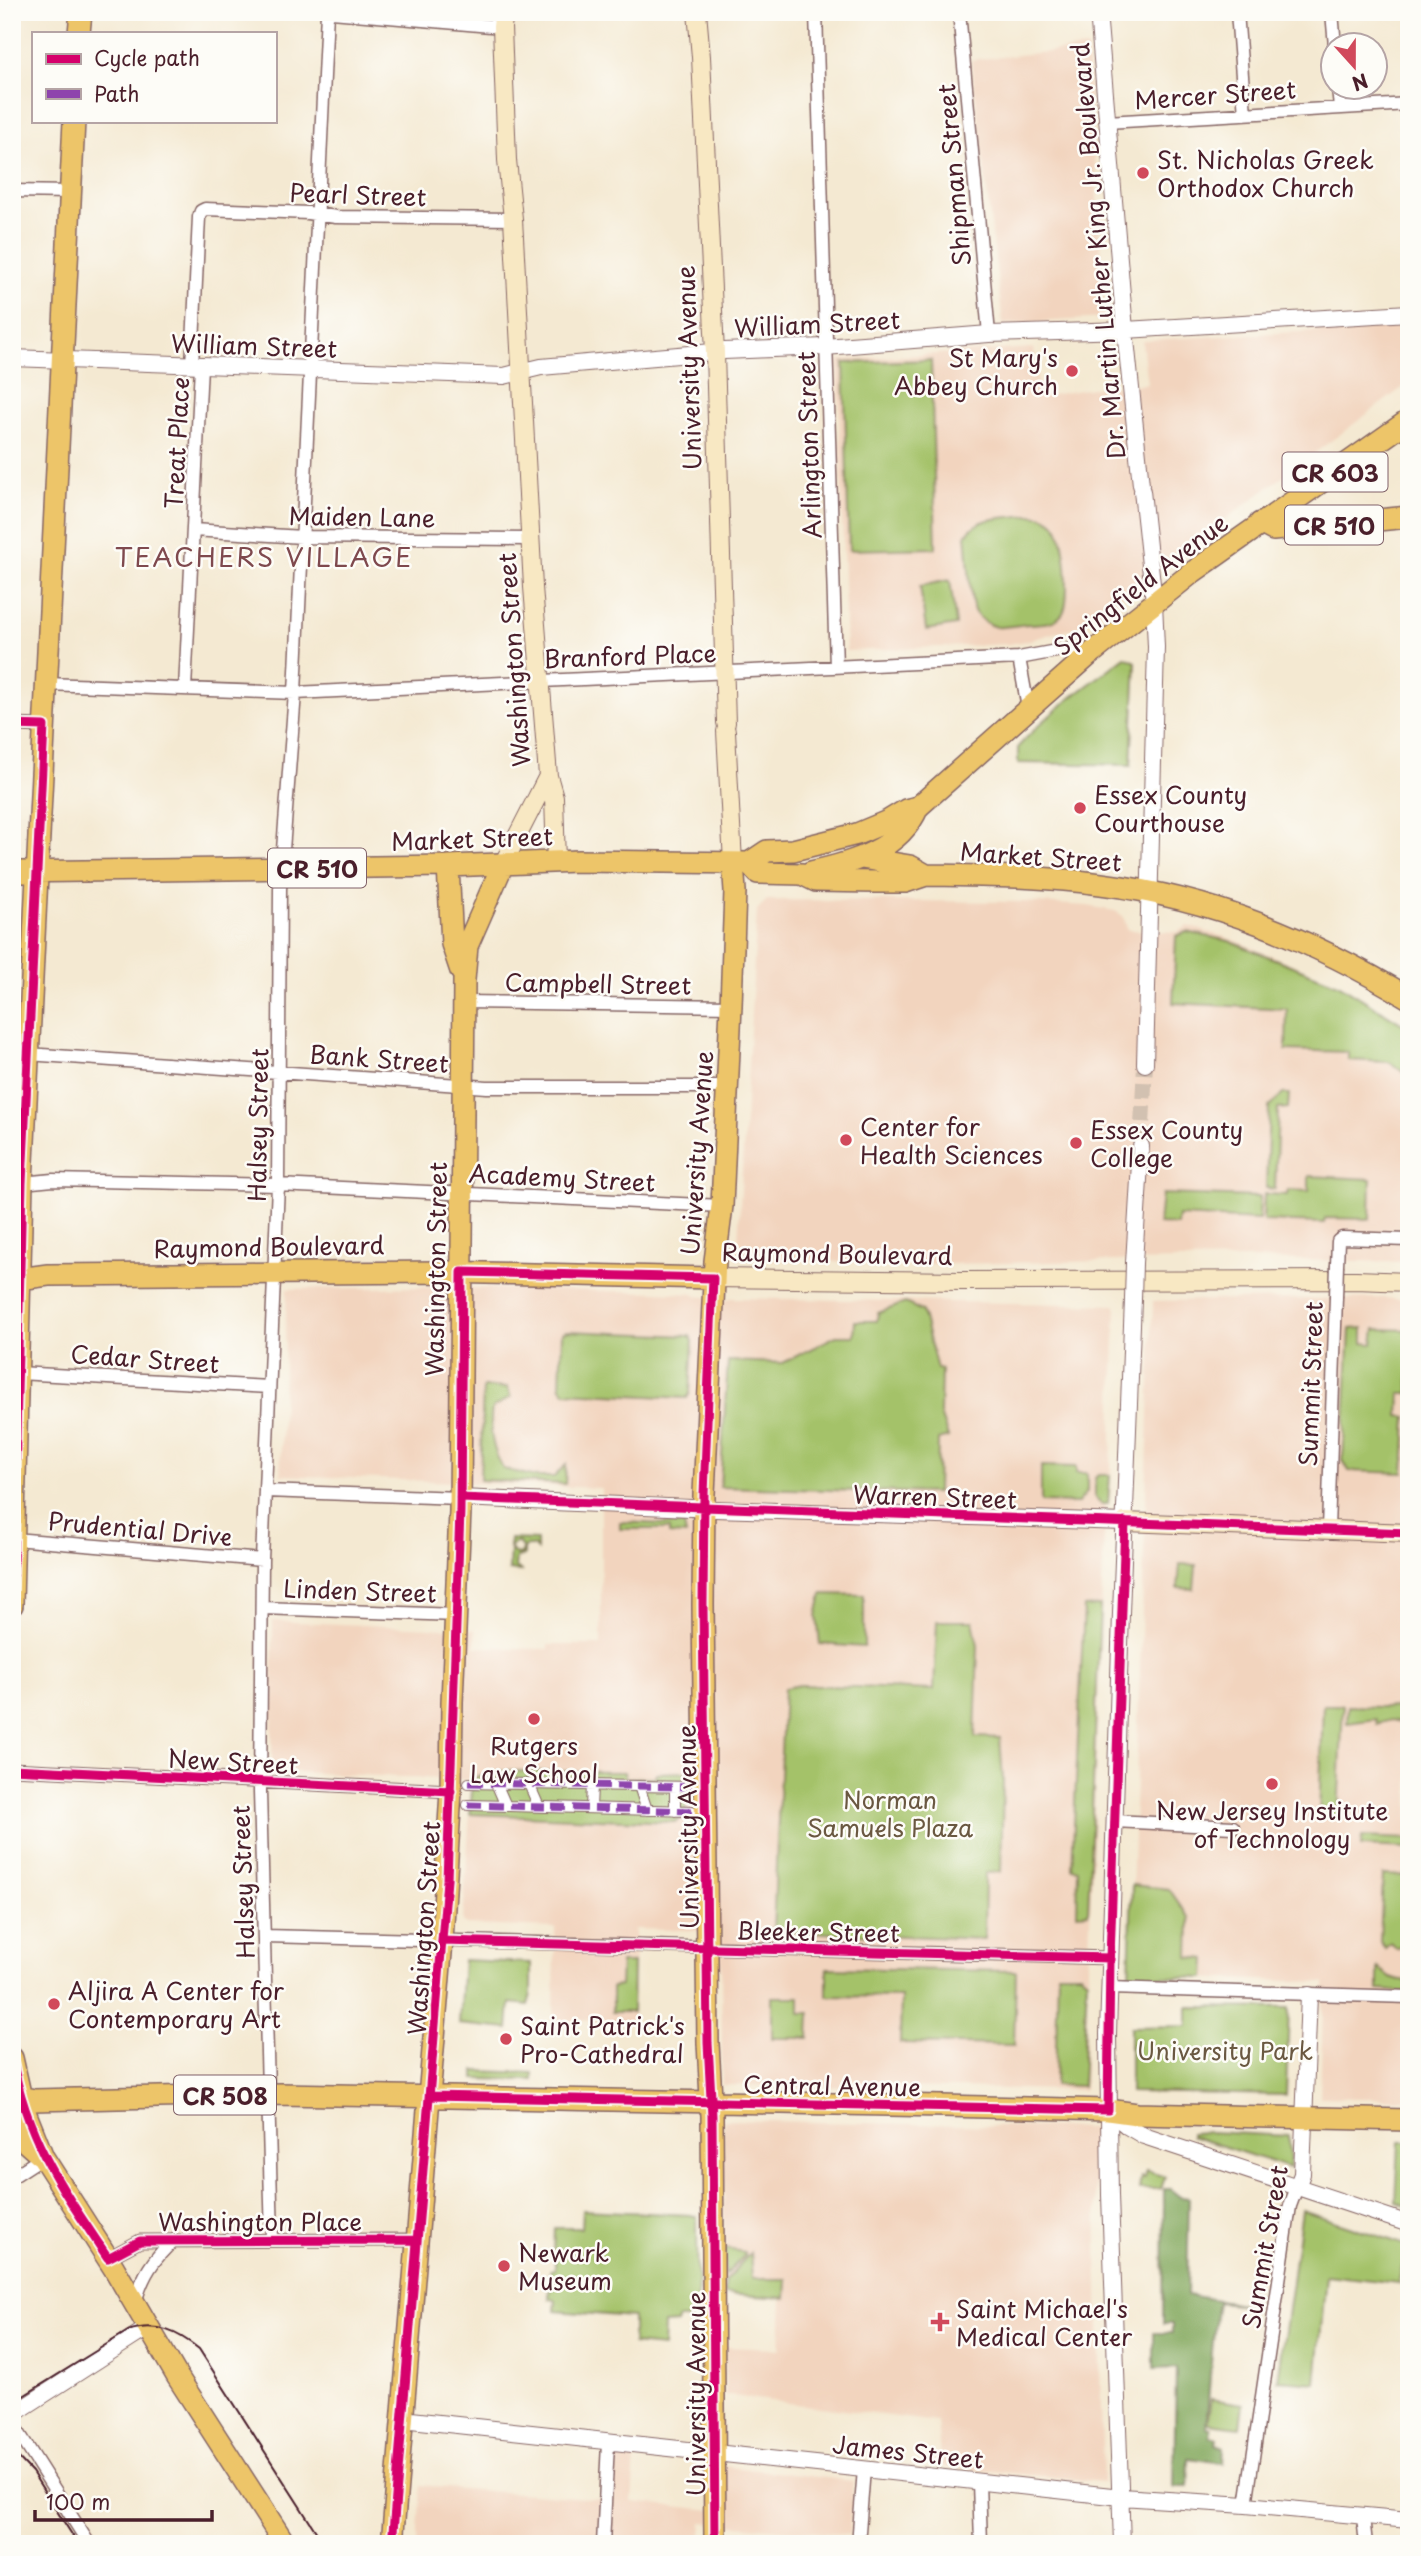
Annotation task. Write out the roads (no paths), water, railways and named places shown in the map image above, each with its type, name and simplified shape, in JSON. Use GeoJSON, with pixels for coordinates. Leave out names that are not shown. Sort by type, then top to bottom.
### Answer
{"type":"FeatureCollection","features":[{"type":"Feature","properties":{"kind":"main road"},"geometry":{"type":"LineString","coordinates":[[79,32],[81,12]]}},
{"type":"Feature","properties":{"kind":"main road","name":"University Avenue"},"geometry":{"type":"LineString","coordinates":[[697,12],[715,353],[726,727],[741,863],[735,891],[722,1206],[713,1278],[704,1509],[715,2544]]}},
{"type":"Feature","properties":{"kind":"main road","name":"Washington Street"},"geometry":{"type":"LineString","coordinates":[[392,2544],[442,1941],[460,1787],[456,1615],[460,1498],[464,980],[467,946],[503,864],[548,776],[530,539],[513,219],[507,160],[503,20]]}},
{"type":"Feature","properties":{"kind":"main road"},"geometry":{"type":"LineString","coordinates":[[12,1605],[18,1373],[15,1280],[17,1212],[22,1183],[19,1082],[28,1054],[60,360],[74,122]]}},
{"type":"Feature","properties":{"kind":"main road","name":"Springfield Avenue"},"geometry":{"type":"LineString","coordinates":[[862,858],[886,846],[912,823],[918,807],[1088,656],[1154,603],[1260,523],[1409,420]]}},
{"type":"Feature","properties":{"kind":"main road","name":"CR 510"},"geometry":{"type":"LineString","coordinates":[[1260,523],[1273,530],[1409,517]]}},
{"type":"Feature","properties":{"kind":"main road"},"geometry":{"type":"LineString","coordinates":[[548,776],[554,797],[556,862]]}},
{"type":"Feature","properties":{"kind":"main road","name":"Springfield Avenue"},"geometry":{"type":"LineString","coordinates":[[741,863],[767,851],[793,850],[856,834],[918,807]]}},
{"type":"Feature","properties":{"kind":"main road","name":"Market Street"},"geometry":{"type":"LineString","coordinates":[[793,850],[910,866],[926,875]]}},
{"type":"Feature","properties":{"kind":"main road"},"geometry":{"type":"LineString","coordinates":[[802,874],[862,858]]}},
{"type":"Feature","properties":{"kind":"main road","name":"Market Street"},"geometry":{"type":"LineString","coordinates":[[12,872],[556,862],[741,863],[758,873],[802,874],[816,881],[905,882],[926,875],[1065,880],[1151,892],[1209,906],[1278,930],[1348,962],[1409,998]]}},
{"type":"Feature","properties":{"kind":"main road"},"geometry":{"type":"LineString","coordinates":[[448,866],[453,944],[464,980]]}},
{"type":"Feature","properties":{"kind":"main road","name":"Raymond Boulevard"},"geometry":{"type":"LineString","coordinates":[[15,1280],[48,1275],[462,1272],[713,1278],[1409,1282]]}},
{"type":"Feature","properties":{"kind":"main road","name":"Warren Street"},"geometry":{"type":"LineString","coordinates":[[1125,1522],[1409,1533]]}},
{"type":"Feature","properties":{"kind":"main road"},"geometry":{"type":"LineString","coordinates":[[12,2058],[16,2094],[43,2157],[108,2258],[177,2376],[285,2544]]}},
{"type":"Feature","properties":{"kind":"main road","name":"Central Avenue"},"geometry":{"type":"LineString","coordinates":[[16,2094],[47,2100],[269,2094],[430,2096],[1108,2109],[1137,2114],[1409,2120]]}},
{"type":"Feature","properties":{"kind":"main road"},"geometry":{"type":"LineString","coordinates":[[12,2130],[43,2157]]}},
{"type":"Feature","properties":{"kind":"street"},"geometry":{"type":"LineString","coordinates":[[329,12],[503,20]]}},
{"type":"Feature","properties":{"kind":"street","name":"Halsey Street"},"geometry":{"type":"LineString","coordinates":[[272,2239],[260,1783],[262,1560],[278,1185],[282,869],[295,693],[329,12]]}},
{"type":"Feature","properties":{"kind":"street","name":"Arlington Street"},"geometry":{"type":"LineString","coordinates":[[816,12],[836,667]]}},
{"type":"Feature","properties":{"kind":"street","name":"Shipman Street"},"geometry":{"type":"LineString","coordinates":[[959,12],[989,334]]}},
{"type":"Feature","properties":{"kind":"street","name":"Dr. Martin Luther King Jr. Boulevard"},"geometry":{"type":"LineString","coordinates":[[1098,12],[1125,330],[1154,603],[1156,647],[1151,892]]}},
{"type":"Feature","properties":{"kind":"street"},"geometry":{"type":"LineString","coordinates":[[1237,12],[1245,114]]}},
{"type":"Feature","properties":{"kind":"street"},"geometry":{"type":"LineString","coordinates":[[1332,12],[1334,32]]}},
{"type":"Feature","properties":{"kind":"street"},"geometry":{"type":"LineString","coordinates":[[1339,102],[1340,107]]}},
{"type":"Feature","properties":{"kind":"street","name":"Mercer Street"},"geometry":{"type":"LineString","coordinates":[[1107,122],[1409,104]]}},
{"type":"Feature","properties":{"kind":"street"},"geometry":{"type":"LineString","coordinates":[[12,191],[69,192]]}},
{"type":"Feature","properties":{"kind":"street","name":"Pearl Street"},"geometry":{"type":"LineString","coordinates":[[201,211],[336,217],[513,219]]}},
{"type":"Feature","properties":{"kind":"street","name":"Treat Place"},"geometry":{"type":"LineString","coordinates":[[185,689],[193,530],[201,211]]}},
{"type":"Feature","properties":{"kind":"street","name":"William Street"},"geometry":{"type":"LineString","coordinates":[[12,358],[496,376],[541,367],[989,334],[1125,330],[1409,313]]}},
{"type":"Feature","properties":{"kind":"street","name":"Maiden Lane"},"geometry":{"type":"LineString","coordinates":[[193,530],[302,537],[530,539]]}},
{"type":"Feature","properties":{"kind":"street","name":"Branford Place"},"geometry":{"type":"LineString","coordinates":[[46,684],[295,693],[1019,658],[1067,649],[1088,656]]}},
{"type":"Feature","properties":{"kind":"street"},"geometry":{"type":"LineString","coordinates":[[1019,658],[1028,708]]}},
{"type":"Feature","properties":{"kind":"street"},"geometry":{"type":"LineString","coordinates":[[12,725],[44,726]]}},
{"type":"Feature","properties":{"kind":"street"},"geometry":{"type":"LineString","coordinates":[[1145,1064],[1151,892]]}},
{"type":"Feature","properties":{"kind":"street","name":"Campbell Street"},"geometry":{"type":"LineString","coordinates":[[465,1002],[731,1006]]}},
{"type":"Feature","properties":{"kind":"street","name":"Bank Street"},"geometry":{"type":"LineString","coordinates":[[28,1054],[465,1086],[727,1087]]}},
{"type":"Feature","properties":{"kind":"street"},"geometry":{"type":"LineString","coordinates":[[1122,2544],[1108,2109],[1109,1988],[1133,1299],[1141,1146]]}},
{"type":"Feature","properties":{"kind":"street","name":"Academy Street"},"geometry":{"type":"LineString","coordinates":[[22,1183],[52,1180],[278,1185],[722,1206]]}},
{"type":"Feature","properties":{"kind":"street","name":"Summit Street"},"geometry":{"type":"LineString","coordinates":[[1328,1529],[1338,1241],[1342,1238],[1409,1240]]}},
{"type":"Feature","properties":{"kind":"street","name":"Cedar Street"},"geometry":{"type":"LineString","coordinates":[[18,1373],[269,1387]]}},
{"type":"Feature","properties":{"kind":"street","name":"Warren Street"},"geometry":{"type":"LineString","coordinates":[[265,1491],[704,1509],[1125,1522]]}},
{"type":"Feature","properties":{"kind":"street","name":"Prudential Drive"},"geometry":{"type":"LineString","coordinates":[[14,1539],[262,1560]]}},
{"type":"Feature","properties":{"kind":"street","name":"Linden Street"},"geometry":{"type":"LineString","coordinates":[[262,1608],[456,1615]]}},
{"type":"Feature","properties":{"kind":"street","name":"New Street"},"geometry":{"type":"LineString","coordinates":[[12,1769],[260,1783],[460,1787]]}},
{"type":"Feature","properties":{"kind":"street"},"geometry":{"type":"LineString","coordinates":[[496,1783],[506,1806]]}},
{"type":"Feature","properties":{"kind":"street"},"geometry":{"type":"LineString","coordinates":[[460,1787],[496,1783],[692,1787]]}},
{"type":"Feature","properties":{"kind":"street"},"geometry":{"type":"LineString","coordinates":[[529,1784],[539,1807]]}},
{"type":"Feature","properties":{"kind":"street"},"geometry":{"type":"LineString","coordinates":[[592,1785],[592,1808]]}},
{"type":"Feature","properties":{"kind":"street"},"geometry":{"type":"LineString","coordinates":[[639,1786],[647,1810]]}},
{"type":"Feature","properties":{"kind":"street"},"geometry":{"type":"LineString","coordinates":[[675,1787],[675,1811]]}},
{"type":"Feature","properties":{"kind":"street"},"geometry":{"type":"LineString","coordinates":[[468,1805],[692,1811]]}},
{"type":"Feature","properties":{"kind":"street"},"geometry":{"type":"LineString","coordinates":[[1114,1821],[1233,1827]]}},
{"type":"Feature","properties":{"kind":"street","name":"Bleeker Street"},"geometry":{"type":"LineString","coordinates":[[265,1936],[1110,1958]]}},
{"type":"Feature","properties":{"kind":"street"},"geometry":{"type":"LineString","coordinates":[[1109,1988],[1409,1997]]}},
{"type":"Feature","properties":{"kind":"street","name":"Summit Street"},"geometry":{"type":"LineString","coordinates":[[1246,2505],[1290,2206],[1302,2174],[1309,1995]]}},
{"type":"Feature","properties":{"kind":"street"},"geometry":{"type":"LineString","coordinates":[[1108,2109],[1127,2126],[1144,2136],[1409,2224]]}},
{"type":"Feature","properties":{"kind":"street"},"geometry":{"type":"LineString","coordinates":[[12,2177],[43,2157]]}},
{"type":"Feature","properties":{"kind":"street"},"geometry":{"type":"LineString","coordinates":[[135,2303],[149,2266],[174,2240]]}},
{"type":"Feature","properties":{"kind":"street","name":"Washington Place"},"geometry":{"type":"LineString","coordinates":[[108,2258],[140,2241],[416,2240]]}},
{"type":"Feature","properties":{"kind":"street"},"geometry":{"type":"LineString","coordinates":[[89,2544],[15,2427],[12,2414],[149,2327]]}},
{"type":"Feature","properties":{"kind":"street","name":"James Street"},"geometry":{"type":"LineString","coordinates":[[402,2419],[1121,2497],[1409,2520]]}},
{"type":"Feature","properties":{"kind":"street"},"geometry":{"type":"LineString","coordinates":[[12,2440],[35,2459]]}},
{"type":"Feature","properties":{"kind":"street"},"geometry":{"type":"LineString","coordinates":[[603,2544],[608,2443]]}},
{"type":"Feature","properties":{"kind":"street"},"geometry":{"type":"LineString","coordinates":[[858,2544],[864,2469]]}},
{"type":"Feature","properties":{"kind":"street"},"geometry":{"type":"LineString","coordinates":[[979,2482],[981,2544]]}},
{"type":"Feature","properties":{"kind":"street"},"geometry":{"type":"LineString","coordinates":[[1363,2516],[1366,2544]]}},
{"type":"Feature","properties":{"kind":"tunnel"},"geometry":{"type":"LineString","coordinates":[[1141,1146],[1145,1064]]}},
{"type":"Feature","properties":{"kind":"tram line"},"geometry":{"type":"LineString","coordinates":[[12,2403],[128,2331],[148,2327],[175,2333],[199,2349],[324,2544]]}},
{"type":"Feature","properties":{"kind":"tram line"},"geometry":{"type":"LineString","coordinates":[[12,2451],[32,2472],[78,2544]]}},
{"type":"Feature","properties":{"kind":"place","name":"St. Nicholas Greek Orthodox Church"},"geometry":{"type":"Point","coordinates":[1143,173]}},
{"type":"Feature","properties":{"kind":"place","name":"St Mary's Abbey Church"},"geometry":{"type":"Point","coordinates":[1072,371]}},
{"type":"Feature","properties":{"kind":"place","name":"Essex County Courthouse"},"geometry":{"type":"Point","coordinates":[1080,808]}},
{"type":"Feature","properties":{"kind":"place","name":"Center for Health Sciences"},"geometry":{"type":"Point","coordinates":[846,1140]}},
{"type":"Feature","properties":{"kind":"place","name":"Essex County College"},"geometry":{"type":"Point","coordinates":[1076,1143]}},
{"type":"Feature","properties":{"kind":"place","name":"Rutgers Law School"},"geometry":{"type":"Point","coordinates":[534,1719]}},
{"type":"Feature","properties":{"kind":"place","name":"New Jersey Institute of Technology"},"geometry":{"type":"Point","coordinates":[1272,1784]}},
{"type":"Feature","properties":{"kind":"place","name":"Aljira A Center for Contemporary Art"},"geometry":{"type":"Point","coordinates":[54,2004]}},
{"type":"Feature","properties":{"kind":"place","name":"Saint Patrick's Pro-Cathedral"},"geometry":{"type":"Point","coordinates":[506,2039]}},
{"type":"Feature","properties":{"kind":"place","name":"Newark Museum"},"geometry":{"type":"Point","coordinates":[504,2266]}},
{"type":"Feature","properties":{"kind":"place","name":"Saint Michael's Medical Center"},"geometry":{"type":"Point","coordinates":[940,2322]}},
{"type":"Feature","properties":{"kind":"district","name":"TEACHERS VILLAGE"},"geometry":{"type":"Point","coordinates":[264,556]}},
{"type":"Feature","properties":{"kind":"park label","name":"Norman Samuels Plaza"},"geometry":{"type":"Point","coordinates":[890,1813]}},
{"type":"Feature","properties":{"kind":"park label","name":"University Park"},"geometry":{"type":"Point","coordinates":[1225,2050]}}]}
